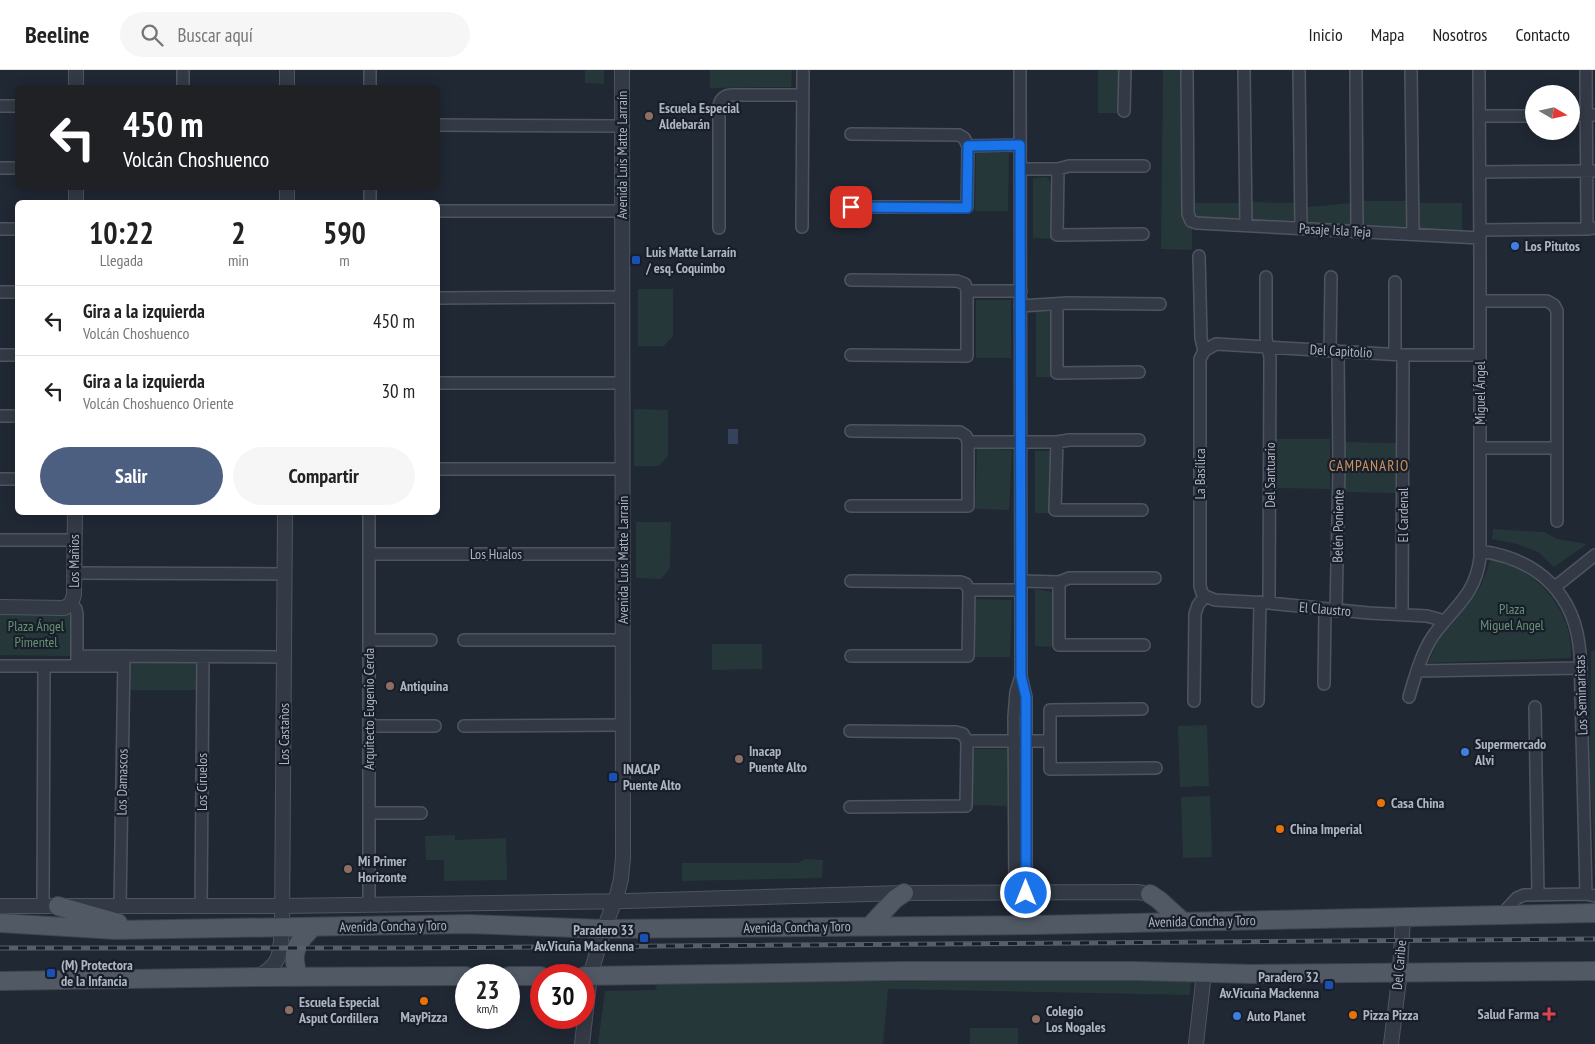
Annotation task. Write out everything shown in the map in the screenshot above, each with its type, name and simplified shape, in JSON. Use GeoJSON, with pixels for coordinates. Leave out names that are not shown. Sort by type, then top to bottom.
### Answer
{"type":"FeatureCollection","features":[{"type":"Feature","properties":{"kind":"main road"},"geometry":{"type":"LineString","coordinates":[[870,926],[895,899],[904,893]]}},
{"type":"Feature","properties":{"kind":"main road"},"geometry":{"type":"LineString","coordinates":[[1150,894],[1182,921]]}},
{"type":"Feature","properties":{"kind":"main road"},"geometry":{"type":"LineString","coordinates":[[51,906],[142,930]]}},
{"type":"Feature","properties":{"kind":"main road","name":"Avenida Concha y Toro"},"geometry":{"type":"LineString","coordinates":[[0,923],[142,930],[468,924],[604,929],[1035,925],[1595,913]]}},
{"type":"Feature","properties":{"kind":"main road"},"geometry":{"type":"LineString","coordinates":[[296,967],[294,961],[296,948],[302,938],[313,927]]}},
{"type":"Feature","properties":{"kind":"main road"},"geometry":{"type":"LineString","coordinates":[[595,976],[900,971],[1136,971],[1252,974],[1595,971]]}},
{"type":"Feature","properties":{"kind":"main road"},"geometry":{"type":"LineString","coordinates":[[0,982],[257,977],[455,976]]}},
{"type":"Feature","properties":{"kind":"street"},"geometry":{"type":"LineString","coordinates":[[76,70],[76,85]]}},
{"type":"Feature","properties":{"kind":"street"},"geometry":{"type":"LineString","coordinates":[[183,70],[183,85]]}},
{"type":"Feature","properties":{"kind":"street"},"geometry":{"type":"LineString","coordinates":[[287,70],[287,85]]}},
{"type":"Feature","properties":{"kind":"street"},"geometry":{"type":"LineString","coordinates":[[370,70],[370,85]]}},
{"type":"Feature","properties":{"kind":"street","name":"Avenida Luis Matte Larraín"},"geometry":{"type":"LineString","coordinates":[[591,964],[615,901],[624,858],[622,70]]}},
{"type":"Feature","properties":{"kind":"street"},"geometry":{"type":"LineString","coordinates":[[802,227],[803,70]]}},
{"type":"Feature","properties":{"kind":"street"},"geometry":{"type":"LineString","coordinates":[[1020,70],[1021,676],[1015,705],[1020,741],[1020,893]]}},
{"type":"Feature","properties":{"kind":"street"},"geometry":{"type":"LineString","coordinates":[[1124,111],[1125,70]]}},
{"type":"Feature","properties":{"kind":"street","name":"Pasaje Isla Teja"},"geometry":{"type":"LineString","coordinates":[[1187,70],[1188,214],[1191,221],[1197,223],[1413,234],[1480,234],[1591,228]]}},
{"type":"Feature","properties":{"kind":"street"},"geometry":{"type":"LineString","coordinates":[[1244,70],[1246,225]]}},
{"type":"Feature","properties":{"kind":"street"},"geometry":{"type":"LineString","coordinates":[[1299,70],[1301,228]]}},
{"type":"Feature","properties":{"kind":"street"},"geometry":{"type":"LineString","coordinates":[[1356,70],[1357,231]]}},
{"type":"Feature","properties":{"kind":"street"},"geometry":{"type":"LineString","coordinates":[[1412,70],[1413,234]]}},
{"type":"Feature","properties":{"kind":"street","name":"Miguel Ángel"},"geometry":{"type":"LineString","coordinates":[[1409,698],[1428,644],[1445,621],[1462,603],[1477,575],[1480,551],[1479,70]]}},
{"type":"Feature","properties":{"kind":"street"},"geometry":{"type":"LineString","coordinates":[[1586,70],[1591,115],[1591,228]]}},
{"type":"Feature","properties":{"kind":"street"},"geometry":{"type":"LineString","coordinates":[[719,228],[719,106],[723,98],[732,95],[803,95]]}},
{"type":"Feature","properties":{"kind":"street"},"geometry":{"type":"LineString","coordinates":[[0,106],[15,106]]}},
{"type":"Feature","properties":{"kind":"street"},"geometry":{"type":"LineString","coordinates":[[1479,116],[1525,116]]}},
{"type":"Feature","properties":{"kind":"street"},"geometry":{"type":"LineString","coordinates":[[440,125],[622,126]]}},
{"type":"Feature","properties":{"kind":"street"},"geometry":{"type":"LineString","coordinates":[[851,134],[958,135],[966,141],[968,146],[967,208],[851,207]]}},
{"type":"Feature","properties":{"kind":"street"},"geometry":{"type":"LineString","coordinates":[[968,146],[1020,145]]}},
{"type":"Feature","properties":{"kind":"street"},"geometry":{"type":"LineString","coordinates":[[1020,169],[1058,169],[1069,166],[1144,166]]}},
{"type":"Feature","properties":{"kind":"street"},"geometry":{"type":"LineString","coordinates":[[0,168],[15,168]]}},
{"type":"Feature","properties":{"kind":"street"},"geometry":{"type":"LineString","coordinates":[[1058,169],[1058,235],[1143,234]]}},
{"type":"Feature","properties":{"kind":"street"},"geometry":{"type":"LineString","coordinates":[[1480,172],[1591,171]]}},
{"type":"Feature","properties":{"kind":"street"},"geometry":{"type":"LineString","coordinates":[[440,212],[622,211]]}},
{"type":"Feature","properties":{"kind":"street"},"geometry":{"type":"LineString","coordinates":[[0,229],[15,229]]}},
{"type":"Feature","properties":{"kind":"street","name":"La Basílica"},"geometry":{"type":"LineString","coordinates":[[1199,256],[1201,338],[1204,351],[1200,363],[1200,586],[1204,596]]}},
{"type":"Feature","properties":{"kind":"street","name":"Del Santuario"},"geometry":{"type":"LineString","coordinates":[[1258,701],[1265,603],[1270,358],[1266,338],[1266,277]]}},
{"type":"Feature","properties":{"kind":"street","name":"Belén Poniente"},"geometry":{"type":"LineString","coordinates":[[1324,684],[1331,610],[1339,469],[1330,277]]}},
{"type":"Feature","properties":{"kind":"street"},"geometry":{"type":"LineString","coordinates":[[851,280],[960,281],[965,284],[967,291],[967,356],[851,355]]}},
{"type":"Feature","properties":{"kind":"street","name":"El Cardenal"},"geometry":{"type":"LineString","coordinates":[[1395,282],[1399,355],[1402,614]]}},
{"type":"Feature","properties":{"kind":"street"},"geometry":{"type":"LineString","coordinates":[[967,291],[1020,291]]}},
{"type":"Feature","properties":{"kind":"street"},"geometry":{"type":"LineString","coordinates":[[0,292],[15,292]]}},
{"type":"Feature","properties":{"kind":"street"},"geometry":{"type":"LineString","coordinates":[[440,298],[622,297]]}},
{"type":"Feature","properties":{"kind":"street"},"geometry":{"type":"LineString","coordinates":[[1480,301],[1543,301],[1551,302],[1554,305],[1557,315],[1557,521]]}},
{"type":"Feature","properties":{"kind":"street"},"geometry":{"type":"LineString","coordinates":[[1020,306],[1160,304]]}},
{"type":"Feature","properties":{"kind":"street"},"geometry":{"type":"LineString","coordinates":[[1057,305],[1057,373],[1139,372]]}},
{"type":"Feature","properties":{"kind":"street","name":"Del Capitolio"},"geometry":{"type":"LineString","coordinates":[[1204,351],[1216,344],[1399,355],[1480,355]]}},
{"type":"Feature","properties":{"kind":"street"},"geometry":{"type":"LineString","coordinates":[[0,355],[15,355]]}},
{"type":"Feature","properties":{"kind":"street"},"geometry":{"type":"LineString","coordinates":[[440,383],[622,383]]}},
{"type":"Feature","properties":{"kind":"street"},"geometry":{"type":"LineString","coordinates":[[0,416],[15,416]]}},
{"type":"Feature","properties":{"kind":"street"},"geometry":{"type":"LineString","coordinates":[[851,431],[960,432],[966,436],[968,442],[968,506],[851,506]]}},
{"type":"Feature","properties":{"kind":"street"},"geometry":{"type":"LineString","coordinates":[[968,442],[1139,440]]}},
{"type":"Feature","properties":{"kind":"street"},"geometry":{"type":"LineString","coordinates":[[1057,442],[1055,510],[1142,510]]}},
{"type":"Feature","properties":{"kind":"street"},"geometry":{"type":"LineString","coordinates":[[1480,448],[1557,448]]}},
{"type":"Feature","properties":{"kind":"street"},"geometry":{"type":"LineString","coordinates":[[440,469],[623,468]]}},
{"type":"Feature","properties":{"kind":"street"},"geometry":{"type":"LineString","coordinates":[[0,479],[15,479]]}},
{"type":"Feature","properties":{"kind":"street","name":"Los Mañíos"},"geometry":{"type":"LineString","coordinates":[[74,515],[74,598],[70,604],[76,609],[77,614],[77,661]]}},
{"type":"Feature","properties":{"kind":"street","name":"Los Castaños"},"geometry":{"type":"LineString","coordinates":[[280,955],[283,906],[285,515]]}},
{"type":"Feature","properties":{"kind":"street","name":"Arquitecto Eugenio Cerda"},"geometry":{"type":"LineString","coordinates":[[369,515],[369,905]]}},
{"type":"Feature","properties":{"kind":"street"},"geometry":{"type":"LineString","coordinates":[[0,540],[74,540]]}},
{"type":"Feature","properties":{"kind":"street","name":"Los Seminaristas"},"geometry":{"type":"LineString","coordinates":[[1480,551],[1502,555],[1522,563],[1540,574],[1555,588],[1568,606],[1577,629],[1581,668],[1591,895]]}},
{"type":"Feature","properties":{"kind":"street","name":"Los Hualos"},"geometry":{"type":"LineString","coordinates":[[370,554],[623,554]]}},
{"type":"Feature","properties":{"kind":"street"},"geometry":{"type":"LineString","coordinates":[[1555,588],[1595,554]]}},
{"type":"Feature","properties":{"kind":"street"},"geometry":{"type":"LineString","coordinates":[[74,572],[285,574]]}},
{"type":"Feature","properties":{"kind":"street"},"geometry":{"type":"LineString","coordinates":[[969,590],[1059,582],[1069,578],[1155,578]]}},
{"type":"Feature","properties":{"kind":"street"},"geometry":{"type":"LineString","coordinates":[[851,581],[961,582],[966,584],[969,590],[968,656],[851,656]]}},
{"type":"Feature","properties":{"kind":"street"},"geometry":{"type":"LineString","coordinates":[[1059,582],[1059,645],[1144,645]]}},
{"type":"Feature","properties":{"kind":"street"},"geometry":{"type":"LineString","coordinates":[[1194,700],[1195,614],[1204,596]]}},
{"type":"Feature","properties":{"kind":"street","name":"El Claustro"},"geometry":{"type":"LineString","coordinates":[[1204,596],[1214,600],[1432,616],[1445,621]]}},
{"type":"Feature","properties":{"kind":"street"},"geometry":{"type":"LineString","coordinates":[[0,607],[64,608],[70,604]]}},
{"type":"Feature","properties":{"kind":"street"},"geometry":{"type":"LineString","coordinates":[[369,640],[431,640]]}},
{"type":"Feature","properties":{"kind":"street"},"geometry":{"type":"LineString","coordinates":[[464,640],[623,640]]}},
{"type":"Feature","properties":{"kind":"street"},"geometry":{"type":"LineString","coordinates":[[0,666],[44,666],[77,661],[203,657],[284,657]]}},
{"type":"Feature","properties":{"kind":"street","name":"Los Ciruelos"},"geometry":{"type":"LineString","coordinates":[[201,906],[203,657]]}},
{"type":"Feature","properties":{"kind":"street","name":"Los Damascos"},"geometry":{"type":"LineString","coordinates":[[120,907],[124,661]]}},
{"type":"Feature","properties":{"kind":"street"},"geometry":{"type":"LineString","coordinates":[[44,666],[51,906]]}},
{"type":"Feature","properties":{"kind":"street"},"geometry":{"type":"LineString","coordinates":[[1418,671],[1581,668]]}},
{"type":"Feature","properties":{"kind":"street"},"geometry":{"type":"LineString","coordinates":[[1536,707],[1538,895]]}},
{"type":"Feature","properties":{"kind":"street"},"geometry":{"type":"LineString","coordinates":[[1142,709],[1050,710],[1050,769],[1156,768]]}},
{"type":"Feature","properties":{"kind":"street"},"geometry":{"type":"LineString","coordinates":[[464,726],[623,725]]}},
{"type":"Feature","properties":{"kind":"street"},"geometry":{"type":"LineString","coordinates":[[369,726],[435,726]]}},
{"type":"Feature","properties":{"kind":"street"},"geometry":{"type":"LineString","coordinates":[[850,731],[956,732],[963,734],[967,741],[966,806],[850,807]]}},
{"type":"Feature","properties":{"kind":"street"},"geometry":{"type":"LineString","coordinates":[[967,741],[1050,741]]}},
{"type":"Feature","properties":{"kind":"street"},"geometry":{"type":"LineString","coordinates":[[369,813],[420,813]]}},
{"type":"Feature","properties":{"kind":"street","name":"Avenida Concha y Toro"},"geometry":{"type":"LineString","coordinates":[[0,906],[369,905],[615,901],[904,893],[1137,892],[1150,894]]}},
{"type":"Feature","properties":{"kind":"street"},"geometry":{"type":"LineString","coordinates":[[1502,914],[1521,896],[1591,895]]}},
{"type":"Feature","properties":{"kind":"street","name":"Del Caribe"},"geometry":{"type":"LineString","coordinates":[[1391,1044],[1400,972],[1403,916]]}},
{"type":"Feature","properties":{"kind":"street"},"geometry":{"type":"LineString","coordinates":[[257,977],[271,968],[280,955],[312,977]]}},
{"type":"Feature","properties":{"kind":"street"},"geometry":{"type":"LineString","coordinates":[[1196,1044],[1204,973]]}},
{"type":"Feature","properties":{"kind":"street","name":"Avenida Luis Matte Larraín"},"geometry":{"type":"LineString","coordinates":[[582,1044],[583,1029]]}},
{"type":"Feature","properties":{"kind":"green space"},"geometry":{"type":"Polygon","coordinates":[[[585,70],[604,70],[604,84],[585,83],[585,70]]]}},
{"type":"Feature","properties":{"kind":"green space"},"geometry":{"type":"Polygon","coordinates":[[[710,70],[792,70],[791,87],[710,88],[710,70]]]}},
{"type":"Feature","properties":{"kind":"green space"},"geometry":{"type":"Polygon","coordinates":[[[1098,70],[1121,70],[1121,113],[1098,113],[1098,70]]]}},
{"type":"Feature","properties":{"kind":"green space"},"geometry":{"type":"Polygon","coordinates":[[[1163,70],[1183,70],[1185,222],[1192,226],[1192,250],[1161,249],[1163,70]]]}},
{"type":"Feature","properties":{"kind":"green space"},"geometry":{"type":"Polygon","coordinates":[[[976,153],[1009,153],[1008,211],[975,211],[976,153]]]}},
{"type":"Feature","properties":{"kind":"green space"},"geometry":{"type":"Polygon","coordinates":[[[1045,177],[1049,179],[1052,186],[1053,239],[1033,238],[1033,178],[1045,177]]]}},
{"type":"Feature","properties":{"kind":"green space"},"geometry":{"type":"Polygon","coordinates":[[[1364,201],[1409,201],[1408,225],[1404,228],[1367,226],[1364,224],[1364,201]]]}},
{"type":"Feature","properties":{"kind":"green space"},"geometry":{"type":"Polygon","coordinates":[[[1252,202],[1296,203],[1296,221],[1294,223],[1255,222],[1251,218],[1252,202]]]}},
{"type":"Feature","properties":{"kind":"green space"},"geometry":{"type":"Polygon","coordinates":[[[1193,203],[1242,203],[1241,217],[1238,219],[1202,219],[1195,214],[1193,203]]]}},
{"type":"Feature","properties":{"kind":"green space"},"geometry":{"type":"Polygon","coordinates":[[[1353,203],[1353,221],[1350,225],[1308,223],[1307,207],[1353,203]]]}},
{"type":"Feature","properties":{"kind":"green space"},"geometry":{"type":"Polygon","coordinates":[[[1418,203],[1462,203],[1462,230],[1418,230],[1418,203]]]}},
{"type":"Feature","properties":{"kind":"green space"},"geometry":{"type":"Polygon","coordinates":[[[638,289],[673,289],[673,336],[664,346],[638,346],[638,289]]]}},
{"type":"Feature","properties":{"kind":"green space"},"geometry":{"type":"Polygon","coordinates":[[[976,300],[1011,300],[1011,358],[976,358],[976,300]]]}},
{"type":"Feature","properties":{"kind":"green space"},"geometry":{"type":"Polygon","coordinates":[[[1036,312],[1053,312],[1053,377],[1036,377],[1036,312]]]}},
{"type":"Feature","properties":{"kind":"green space"},"geometry":{"type":"Polygon","coordinates":[[[634,409],[668,410],[668,456],[659,466],[634,466],[634,409]]]}},
{"type":"Feature","properties":{"kind":"green space"},"geometry":{"type":"Polygon","coordinates":[[[1275,439],[1330,439],[1330,489],[1275,488],[1275,439]]]}},
{"type":"Feature","properties":{"kind":"green space"},"geometry":{"type":"Polygon","coordinates":[[[1344,442],[1398,443],[1397,493],[1343,492],[1344,442]]]}},
{"type":"Feature","properties":{"kind":"green space"},"geometry":{"type":"Polygon","coordinates":[[[977,448],[1012,450],[1009,510],[975,509],[977,448]]]}},
{"type":"Feature","properties":{"kind":"green space"},"geometry":{"type":"Polygon","coordinates":[[[1035,451],[1051,451],[1051,513],[1035,513],[1035,451]]]}},
{"type":"Feature","properties":{"kind":"green space"},"geometry":{"type":"Polygon","coordinates":[[[636,522],[671,522],[670,568],[661,579],[636,578],[636,522]]]}},
{"type":"Feature","properties":{"kind":"green space"},"geometry":{"type":"Polygon","coordinates":[[[1493,529],[1544,532],[1557,539],[1587,544],[1554,567],[1538,552],[1517,544],[1492,539],[1493,529]]]}},
{"type":"Feature","properties":{"kind":"green space","name":"Plaza Miguel Angel"},"geometry":{"type":"Polygon","coordinates":[[[1490,559],[1507,564],[1522,572],[1537,582],[1549,594],[1559,608],[1566,624],[1570,640],[1571,658],[1428,663],[1444,633],[1477,592],[1490,559]]]}},
{"type":"Feature","properties":{"kind":"green space"},"geometry":{"type":"Polygon","coordinates":[[[1035,589],[1053,592],[1052,647],[1035,646],[1035,589]]]}},
{"type":"Feature","properties":{"kind":"green space"},"geometry":{"type":"Polygon","coordinates":[[[974,599],[1012,600],[1010,657],[972,657],[974,599]]]}},
{"type":"Feature","properties":{"kind":"green space","name":"Plaza Ángel Pimentel"},"geometry":{"type":"Polygon","coordinates":[[[0,612],[72,613],[71,656],[0,655],[0,612]]]}},
{"type":"Feature","properties":{"kind":"green space"},"geometry":{"type":"Polygon","coordinates":[[[712,644],[762,644],[762,669],[712,670],[712,644]]]}},
{"type":"Feature","properties":{"kind":"green space"},"geometry":{"type":"Polygon","coordinates":[[[1591,651],[1595,651],[1595,880],[1590,770],[1591,651]]]}},
{"type":"Feature","properties":{"kind":"green space"},"geometry":{"type":"Polygon","coordinates":[[[131,661],[196,661],[196,690],[127,690],[128,665],[131,661]]]}},
{"type":"Feature","properties":{"kind":"green space"},"geometry":{"type":"Polygon","coordinates":[[[1207,725],[1209,786],[1180,787],[1178,726],[1207,725]]]}},
{"type":"Feature","properties":{"kind":"green space"},"geometry":{"type":"Polygon","coordinates":[[[973,749],[1007,749],[1007,806],[972,805],[973,749]]]}},
{"type":"Feature","properties":{"kind":"green space"},"geometry":{"type":"Polygon","coordinates":[[[1210,796],[1212,857],[1183,858],[1181,797],[1210,796]]]}},
{"type":"Feature","properties":{"kind":"green space"},"geometry":{"type":"Polygon","coordinates":[[[455,835],[455,840],[506,838],[507,880],[444,881],[444,860],[426,860],[425,836],[455,835]]]}},
{"type":"Feature","properties":{"kind":"green space"},"geometry":{"type":"Polygon","coordinates":[[[805,859],[823,860],[822,878],[682,881],[682,863],[798,863],[805,859]]]}},
{"type":"Feature","properties":{"kind":"green space"},"geometry":{"type":"Polygon","coordinates":[[[1191,980],[1190,995],[888,989],[883,1044],[598,1044],[605,991],[657,990],[654,983],[1191,980]]]}},
{"type":"Feature","properties":{"kind":"green space"},"geometry":{"type":"Polygon","coordinates":[[[970,1028],[1018,1028],[1018,1044],[970,1044],[970,1028]]]}},
{"type":"Feature","properties":{"kind":"water"},"geometry":{"type":"Polygon","coordinates":[[[728,429],[738,429],[738,444],[728,444],[728,429]]]}},
{"type":"Feature","properties":{"kind":"railway"},"geometry":{"type":"LineString","coordinates":[[0,948],[409,948],[1595,939]]}},
{"type":"Feature","properties":{"kind":"place","name":"Escuela Especial Aldebarán"},"geometry":{"type":"Point","coordinates":[649,116]}},
{"type":"Feature","properties":{"kind":"place","name":"Los Pitutos"},"geometry":{"type":"Point","coordinates":[1515,246]}},
{"type":"Feature","properties":{"kind":"place","name":"Luis Matte Larraín / esq. Coquimbo"},"geometry":{"type":"Point","coordinates":[636,260]}},
{"type":"Feature","properties":{"kind":"place","name":"Antiquina"},"geometry":{"type":"Point","coordinates":[390,686]}},
{"type":"Feature","properties":{"kind":"place","name":"Supermercado Alvi"},"geometry":{"type":"Point","coordinates":[1465,752]}},
{"type":"Feature","properties":{"kind":"place","name":"Inacap Puente Alto"},"geometry":{"type":"Point","coordinates":[739,759]}},
{"type":"Feature","properties":{"kind":"place","name":"INACAP Puente Alto"},"geometry":{"type":"Point","coordinates":[613,777]}},
{"type":"Feature","properties":{"kind":"place","name":"Casa China"},"geometry":{"type":"Point","coordinates":[1381,803]}},
{"type":"Feature","properties":{"kind":"place","name":"China Imperial"},"geometry":{"type":"Point","coordinates":[1280,829]}},
{"type":"Feature","properties":{"kind":"place","name":"Mi Primer Horizonte"},"geometry":{"type":"Point","coordinates":[348,869]}},
{"type":"Feature","properties":{"kind":"place","name":"Paradero 33 Av.Vicuña Mackenna"},"geometry":{"type":"Point","coordinates":[644,938]}},
{"type":"Feature","properties":{"kind":"place","name":"(M) Protectora de la Infancia"},"geometry":{"type":"Point","coordinates":[51,973]}},
{"type":"Feature","properties":{"kind":"place","name":"Paradero 32 Av.Vicuña Mackenna"},"geometry":{"type":"Point","coordinates":[1329,985]}},
{"type":"Feature","properties":{"kind":"place","name":"MayPizza"},"geometry":{"type":"Point","coordinates":[424,1001]}},
{"type":"Feature","properties":{"kind":"place","name":"Escuela Especial Asput Cordillera"},"geometry":{"type":"Point","coordinates":[289,1010]}},
{"type":"Feature","properties":{"kind":"place","name":"Salud Farma"},"geometry":{"type":"Point","coordinates":[1549,1014]}},
{"type":"Feature","properties":{"kind":"place","name":"Pizza Pizza"},"geometry":{"type":"Point","coordinates":[1353,1015]}},
{"type":"Feature","properties":{"kind":"place","name":"Auto Planet"},"geometry":{"type":"Point","coordinates":[1237,1016]}},
{"type":"Feature","properties":{"kind":"place","name":"Colegio Los Nogales"},"geometry":{"type":"Point","coordinates":[1036,1019]}},
{"type":"Feature","properties":{"kind":"district","name":"CAMPANARIO"},"geometry":{"type":"Point","coordinates":[1369,466]}},
{"type":"Feature","properties":{"kind":"route"},"geometry":{"type":"LineString","coordinates":[[851,207],[967,208],[968,146],[1020,145],[1021,676],[1026,697],[1026,893]]}}]}
